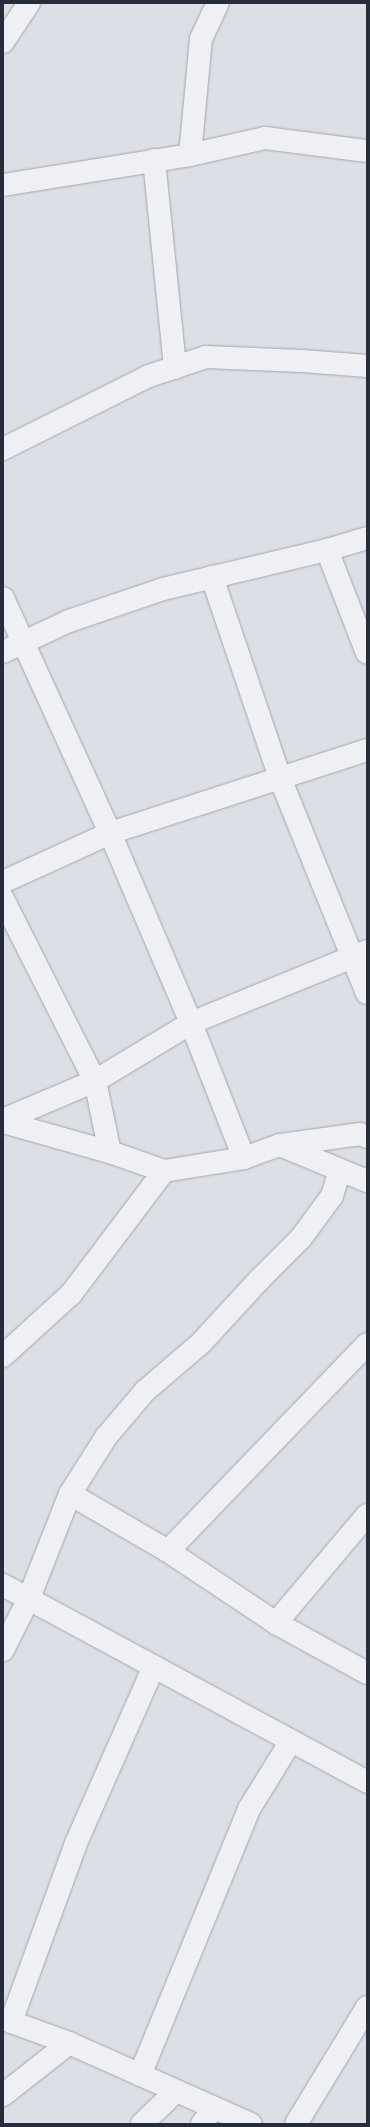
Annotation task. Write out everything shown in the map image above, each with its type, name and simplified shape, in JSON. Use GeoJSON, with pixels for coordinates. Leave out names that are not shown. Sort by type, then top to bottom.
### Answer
{"type":"FeatureCollection","features":[{"type":"Feature","properties":{"kind":"street"},"geometry":{"type":"LineString","coordinates":[[3,42],[29,3]]}},
{"type":"Feature","properties":{"kind":"street"},"geometry":{"type":"LineString","coordinates":[[190,155],[201,39],[218,3]]}},
{"type":"Feature","properties":{"kind":"street"},"geometry":{"type":"LineString","coordinates":[[3,185],[190,155],[265,138],[367,151]]}},
{"type":"Feature","properties":{"kind":"street"},"geometry":{"type":"LineString","coordinates":[[154,160],[175,368]]}},
{"type":"Feature","properties":{"kind":"street"},"geometry":{"type":"LineString","coordinates":[[3,449],[149,376],[206,357],[302,361],[367,366]]}},
{"type":"Feature","properties":{"kind":"street"},"geometry":{"type":"LineString","coordinates":[[13,647],[76,618],[164,589],[327,550],[367,538]]}},
{"type":"Feature","properties":{"kind":"street"},"geometry":{"type":"LineString","coordinates":[[327,550],[367,652]]}},
{"type":"Feature","properties":{"kind":"street"},"geometry":{"type":"LineString","coordinates":[[212,577],[280,778],[360,954],[367,993]]}},
{"type":"Feature","properties":{"kind":"street"},"geometry":{"type":"LineString","coordinates":[[3,598],[13,647],[110,833],[191,1023],[244,1158]]}},
{"type":"Feature","properties":{"kind":"street"},"geometry":{"type":"LineString","coordinates":[[3,882],[110,833],[367,750]]}},
{"type":"Feature","properties":{"kind":"street"},"geometry":{"type":"LineString","coordinates":[[3,899],[95,1081],[110,1152]]}},
{"type":"Feature","properties":{"kind":"street"},"geometry":{"type":"LineString","coordinates":[[3,1121],[95,1081],[191,1023],[360,954]]}},
{"type":"Feature","properties":{"kind":"street"},"geometry":{"type":"LineString","coordinates":[[3,1121],[110,1152],[164,1171],[244,1158],[280,1145],[360,1134],[367,1136]]}},
{"type":"Feature","properties":{"kind":"street"},"geometry":{"type":"LineString","coordinates":[[280,1145],[367,1181]]}},
{"type":"Feature","properties":{"kind":"street"},"geometry":{"type":"LineString","coordinates":[[3,1650],[29,1598],[70,1494],[106,1437],[145,1391],[200,1343],[301,1238],[332,1196],[340,1170]]}},
{"type":"Feature","properties":{"kind":"street"},"geometry":{"type":"LineString","coordinates":[[3,1356],[71,1294],[164,1171]]}},
{"type":"Feature","properties":{"kind":"street"},"geometry":{"type":"LineString","coordinates":[[168,1551],[367,1344]]}},
{"type":"Feature","properties":{"kind":"street"},"geometry":{"type":"LineString","coordinates":[[70,1494],[168,1551],[276,1623],[367,1673]]}},
{"type":"Feature","properties":{"kind":"street"},"geometry":{"type":"LineString","coordinates":[[276,1623],[367,1515]]}},
{"type":"Feature","properties":{"kind":"street"},"geometry":{"type":"LineString","coordinates":[[3,1585],[367,1782]]}},
{"type":"Feature","properties":{"kind":"street"},"geometry":{"type":"LineString","coordinates":[[154,1666],[76,1843],[7,2020],[69,2043],[176,2091],[207,2116],[251,2124]]}},
{"type":"Feature","properties":{"kind":"street"},"geometry":{"type":"LineString","coordinates":[[140,2075],[249,1809],[291,1741]]}},
{"type":"Feature","properties":{"kind":"street"},"geometry":{"type":"LineString","coordinates":[[296,2124],[367,2008]]}},
{"type":"Feature","properties":{"kind":"street"},"geometry":{"type":"LineString","coordinates":[[3,2095],[69,2043]]}},
{"type":"Feature","properties":{"kind":"street"},"geometry":{"type":"LineString","coordinates":[[142,2124],[176,2091]]}}]}
